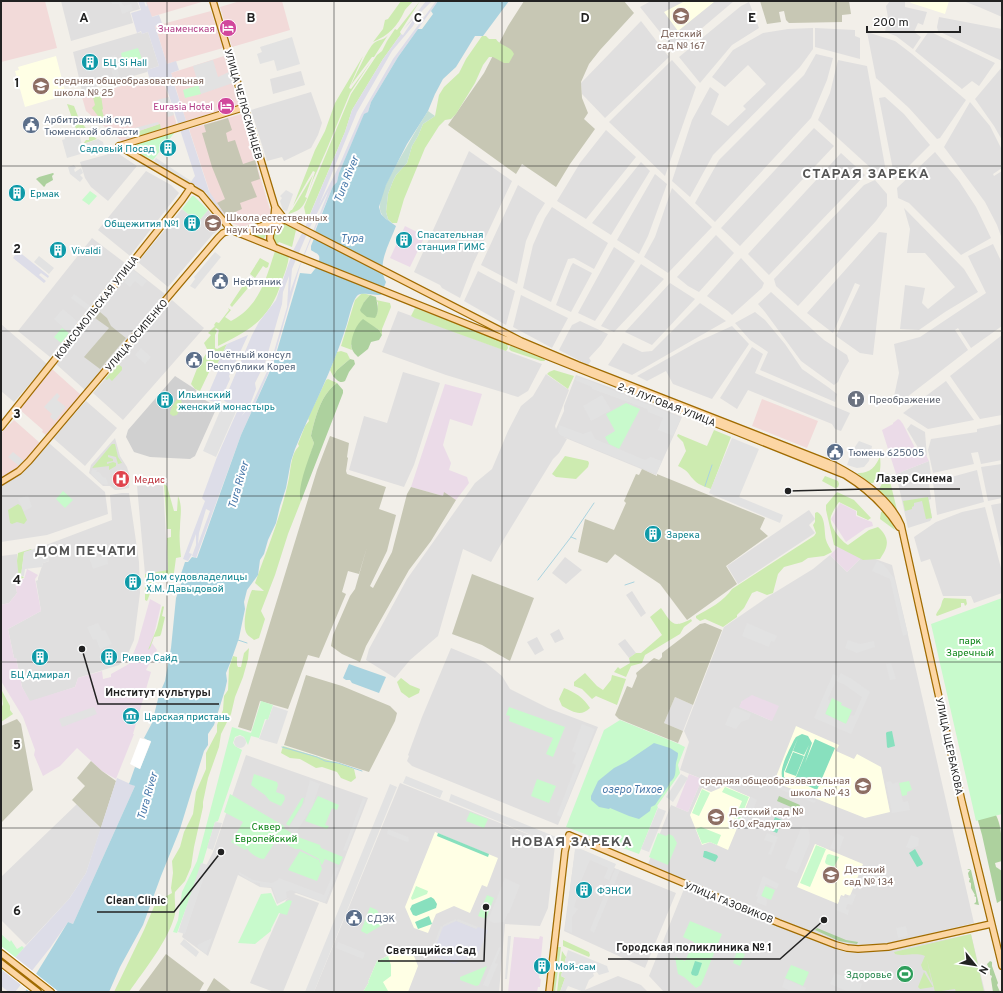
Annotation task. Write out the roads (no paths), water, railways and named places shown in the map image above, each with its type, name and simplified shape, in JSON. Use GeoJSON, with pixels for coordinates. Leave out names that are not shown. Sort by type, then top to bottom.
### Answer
{"type":"FeatureCollection","features":[{"type":"Feature","properties":{"kind":"main road","name":"УЛИЦА ЧЕЛЮСКИНЦЕВ"},"geometry":{"type":"LineString","coordinates":[[213,1],[275,207]]}},
{"type":"Feature","properties":{"kind":"main road"},"geometry":{"type":"LineString","coordinates":[[245,107],[120,146],[201,194],[231,230],[245,231],[271,223],[274,218],[275,207]]}},
{"type":"Feature","properties":{"kind":"main road"},"geometry":{"type":"LineString","coordinates":[[130,152],[130,147],[133,142]]}},
{"type":"Feature","properties":{"kind":"main road","name":"КОМСОМОЛЬСКАЯ УЛИЦА"},"geometry":{"type":"LineString","coordinates":[[1,427],[191,187]]}},
{"type":"Feature","properties":{"kind":"main road"},"geometry":{"type":"LineString","coordinates":[[275,207],[286,220],[276,224],[270,235],[271,244],[276,248]]}},
{"type":"Feature","properties":{"kind":"main road","name":"2-Я ЛУГОВАЯ УЛИЦА"},"geometry":{"type":"LineString","coordinates":[[286,220],[576,369],[671,405],[845,475],[857,483],[890,514],[901,528]]}},
{"type":"Feature","properties":{"kind":"main road","name":"2-Я ЛУГОВАЯ УЛИЦА"},"geometry":{"type":"LineString","coordinates":[[231,230],[552,356]]}},
{"type":"Feature","properties":{"kind":"main road","name":"УЛИЦА ОСИПЕНКО"},"geometry":{"type":"LineString","coordinates":[[1,482],[19,471],[29,461],[213,243],[221,235],[231,230]]}},
{"type":"Feature","properties":{"kind":"main road","name":"УЛИЦА ЩЕРБАКОВА"},"geometry":{"type":"LineString","coordinates":[[901,528],[962,802],[1002,966]]}},
{"type":"Feature","properties":{"kind":"main road","name":"УЛИЦА ГАЗОВИКОВ"},"geometry":{"type":"LineString","coordinates":[[549,992],[565,851],[569,835],[779,923],[836,945],[848,948],[858,949],[888,947],[991,924]]}},
{"type":"Feature","properties":{"kind":"main road"},"geometry":{"type":"LineString","coordinates":[[1,952],[52,992]]}},
{"type":"Feature","properties":{"kind":"main road"},"geometry":{"type":"LineString","coordinates":[[1,963],[38,992]]}},
{"type":"Feature","properties":{"kind":"water","name":"Тура"},"geometry":{"type":"Polygon","coordinates":[[[438,1],[509,1],[483,36],[475,36],[456,67],[443,79],[428,111],[407,144],[386,185],[379,207],[381,214],[396,226],[383,261],[383,275],[386,282],[381,295],[360,294],[356,297],[335,358],[295,449],[276,523],[268,540],[264,554],[260,560],[258,575],[247,590],[239,638],[226,673],[227,681],[225,690],[214,725],[208,734],[208,745],[204,751],[180,829],[143,925],[120,967],[109,992],[25,992],[68,922],[73,924],[135,786],[129,784],[135,767],[140,769],[151,742],[144,738],[152,723],[159,695],[165,681],[171,648],[176,598],[184,576],[181,574],[185,562],[188,562],[192,557],[197,558],[241,435],[273,364],[300,273],[311,274],[318,263],[319,256],[311,250],[311,246],[315,236],[314,234],[333,186],[337,182],[339,173],[364,114],[368,112],[371,102],[398,57],[418,29],[422,29],[433,14],[431,11],[438,1]]]}},
{"type":"Feature","properties":{"kind":"water"},"geometry":{"type":"Polygon","coordinates":[[[349,664],[386,677],[379,693],[343,678],[349,664]]]}},
{"type":"Feature","properties":{"kind":"water","name":"озеро Тихое"},"geometry":{"type":"Polygon","coordinates":[[[654,743],[670,748],[678,754],[674,778],[655,805],[651,807],[650,811],[639,819],[610,808],[599,807],[591,800],[591,796],[598,781],[614,768],[626,762],[654,743]]]}},
{"type":"Feature","properties":{"kind":"waterway"},"geometry":{"type":"LineString","coordinates":[[705,486],[712,465]]}},
{"type":"Feature","properties":{"kind":"waterway"},"geometry":{"type":"LineString","coordinates":[[538,580],[571,537],[594,503]]}},
{"type":"Feature","properties":{"kind":"waterway"},"geometry":{"type":"LineString","coordinates":[[571,537],[576,539]]}},
{"type":"Feature","properties":{"kind":"waterway"},"geometry":{"type":"LineString","coordinates":[[625,585],[634,582]]}},
{"type":"Feature","properties":{"kind":"waterway"},"geometry":{"type":"LineString","coordinates":[[238,640],[247,643]]}},
{"type":"Feature","properties":{"kind":"waterway"},"geometry":{"type":"LineString","coordinates":[[282,747],[362,771]]}},
{"type":"Feature","properties":{"kind":"place","name":"Детский сад № 167"},"geometry":{"type":"Point","coordinates":[681,16]}},
{"type":"Feature","properties":{"kind":"place","name":"Знаменская"},"geometry":{"type":"Point","coordinates":[228,28]}},
{"type":"Feature","properties":{"kind":"place","name":"БЦ Si Hall"},"geometry":{"type":"Point","coordinates":[90,62]}},
{"type":"Feature","properties":{"kind":"place","name":"средняя общеобразовательная школа № 25"},"geometry":{"type":"Point","coordinates":[41,86]}},
{"type":"Feature","properties":{"kind":"place","name":"Еurasia Hotel"},"geometry":{"type":"Point","coordinates":[226,106]}},
{"type":"Feature","properties":{"kind":"place","name":"Арбитражный суд Тюменской области"},"geometry":{"type":"Point","coordinates":[31,125]}},
{"type":"Feature","properties":{"kind":"place","name":"Садовый Посад"},"geometry":{"type":"Point","coordinates":[168,148]}},
{"type":"Feature","properties":{"kind":"place","name":"Ермак"},"geometry":{"type":"Point","coordinates":[17,193]}},
{"type":"Feature","properties":{"kind":"place","name":"Общежития №1"},"geometry":{"type":"Point","coordinates":[192,223]}},
{"type":"Feature","properties":{"kind":"place","name":"Школа естественных наук ТюмГУ"},"geometry":{"type":"Point","coordinates":[213,223]}},
{"type":"Feature","properties":{"kind":"place","name":"Спасательная станция ГИМС"},"geometry":{"type":"Point","coordinates":[404,240]}},
{"type":"Feature","properties":{"kind":"place","name":"Vivaldi"},"geometry":{"type":"Point","coordinates":[58,250]}},
{"type":"Feature","properties":{"kind":"place","name":"Нефтяник"},"geometry":{"type":"Point","coordinates":[220,281]}},
{"type":"Feature","properties":{"kind":"place","name":"Почётный консул Республики Корея"},"geometry":{"type":"Point","coordinates":[194,360]}},
{"type":"Feature","properties":{"kind":"place","name":"Преображение"},"geometry":{"type":"Point","coordinates":[856,399]}},
{"type":"Feature","properties":{"kind":"place","name":"Ильинский женский монастырь"},"geometry":{"type":"Point","coordinates":[165,400]}},
{"type":"Feature","properties":{"kind":"place","name":"Тюмень 625005"},"geometry":{"type":"Point","coordinates":[835,452]}},
{"type":"Feature","properties":{"kind":"place","name":"Медис"},"geometry":{"type":"Point","coordinates":[121,479]}},
{"type":"Feature","properties":{"kind":"place","name":"Лазер Синема"},"geometry":{"type":"Point","coordinates":[788,491]}},
{"type":"Feature","properties":{"kind":"place","name":"Зарека"},"geometry":{"type":"Point","coordinates":[653,534]}},
{"type":"Feature","properties":{"kind":"place","name":"Дом судовладелицы Х.М. Давыдовой"},"geometry":{"type":"Point","coordinates":[133,582]}},
{"type":"Feature","properties":{"kind":"place","name":"Институт культуры"},"geometry":{"type":"Point","coordinates":[82,649]}},
{"type":"Feature","properties":{"kind":"place","name":"БЦ Адмирал"},"geometry":{"type":"Point","coordinates":[40,657]}},
{"type":"Feature","properties":{"kind":"place","name":"Ривер Сайд"},"geometry":{"type":"Point","coordinates":[109,657]}},
{"type":"Feature","properties":{"kind":"place","name":"Царская пристань"},"geometry":{"type":"Point","coordinates":[131,716]}},
{"type":"Feature","properties":{"kind":"place","name":"средняя общеобразовательная школа № 43"},"geometry":{"type":"Point","coordinates":[863,786]}},
{"type":"Feature","properties":{"kind":"place","name":"Детский сад № 160 «Радуга»"},"geometry":{"type":"Point","coordinates":[716,817]}},
{"type":"Feature","properties":{"kind":"place","name":"Clean Clinic"},"geometry":{"type":"Point","coordinates":[221,852]}},
{"type":"Feature","properties":{"kind":"place","name":"Детский сад № 134"},"geometry":{"type":"Point","coordinates":[831,875]}},
{"type":"Feature","properties":{"kind":"place","name":"ФЭНСИ"},"geometry":{"type":"Point","coordinates":[584,890]}},
{"type":"Feature","properties":{"kind":"place","name":"Светящийся Сад"},"geometry":{"type":"Point","coordinates":[486,907]}},
{"type":"Feature","properties":{"kind":"place","name":"СДЭК"},"geometry":{"type":"Point","coordinates":[354,918]}},
{"type":"Feature","properties":{"kind":"place","name":"Городская поликлиника № 1"},"geometry":{"type":"Point","coordinates":[824,920]}},
{"type":"Feature","properties":{"kind":"place","name":"Мой-сам"},"geometry":{"type":"Point","coordinates":[542,966]}},
{"type":"Feature","properties":{"kind":"place","name":"Здоровье"},"geometry":{"type":"Point","coordinates":[905,974]}},
{"type":"Feature","properties":{"kind":"district","name":"СТАРАЯ ЗАРЕКА"},"geometry":{"type":"Point","coordinates":[866,173]}},
{"type":"Feature","properties":{"kind":"district","name":"ДОМ ПЕЧАТИ"},"geometry":{"type":"Point","coordinates":[86,550]}},
{"type":"Feature","properties":{"kind":"district","name":"НОВАЯ ЗАРЕКА"},"geometry":{"type":"Point","coordinates":[572,841]}},
{"type":"Feature","properties":{"kind":"water label","name":"Tura River"},"geometry":{"type":"Point","coordinates":[346,179]}},
{"type":"Feature","properties":{"kind":"water label","name":"Tura River"},"geometry":{"type":"Point","coordinates":[238,485]}},
{"type":"Feature","properties":{"kind":"water label","name":"Tura River"},"geometry":{"type":"Point","coordinates":[147,796]}},
{"type":"Feature","properties":{"kind":"park label","name":"парк Заречный"},"geometry":{"type":"Point","coordinates":[970,646]}},
{"type":"Feature","properties":{"kind":"park label","name":"Сквер Европейский"},"geometry":{"type":"Point","coordinates":[266,832]}}]}
